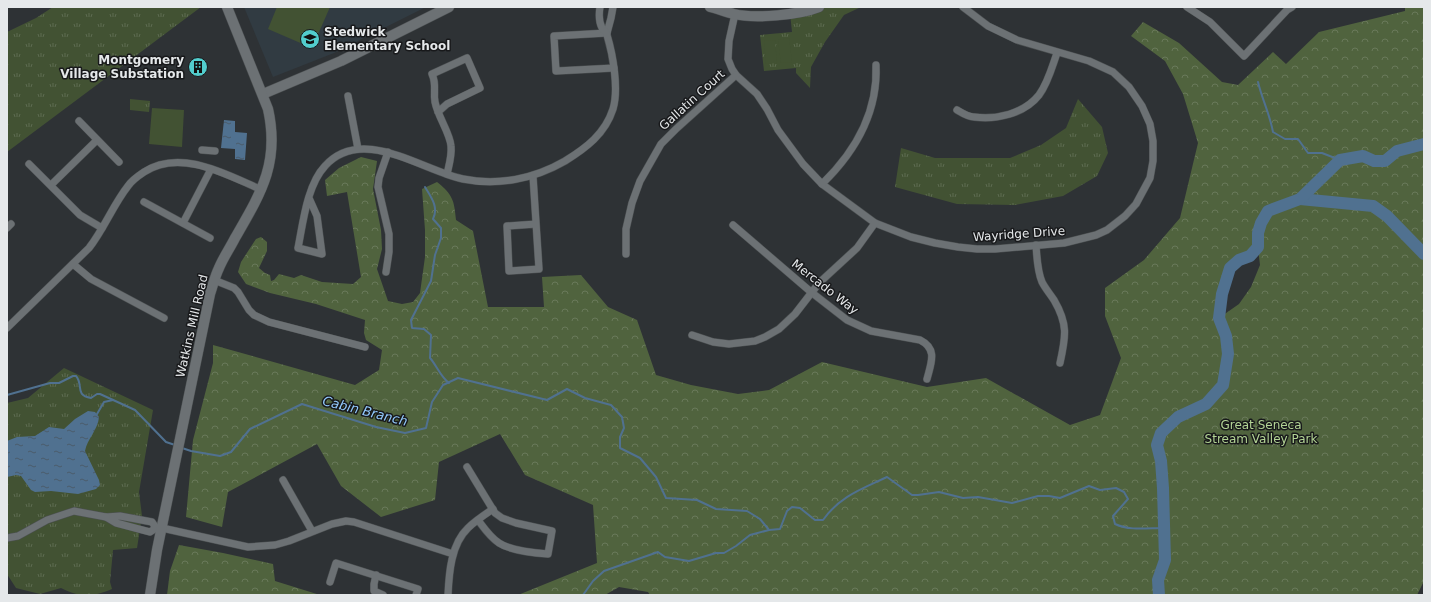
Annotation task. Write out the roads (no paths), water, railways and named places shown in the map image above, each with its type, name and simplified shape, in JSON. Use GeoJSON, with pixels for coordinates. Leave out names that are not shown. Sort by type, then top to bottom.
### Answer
{"type":"FeatureCollection","features":[{"type":"Feature","properties":{"kind":"street","name":"Watkins Mill Road"},"geometry":{"type":"LineString","coordinates":[[150,595],[159,528],[175,463],[214,280],[223,259],[262,190],[270,164],[272,139],[271,121],[263,94],[227,7]]}},
{"type":"Feature","properties":{"kind":"street"},"geometry":{"type":"LineString","coordinates":[[263,94],[341,61],[450,7]]}},
{"type":"Feature","properties":{"kind":"street"},"geometry":{"type":"LineString","coordinates":[[600,7],[599,12],[602,27],[607,33]]}},
{"type":"Feature","properties":{"kind":"street"},"geometry":{"type":"LineString","coordinates":[[309,198],[317,216],[322,254],[298,248],[309,198],[317,177],[325,166],[336,157],[358,149],[388,152],[447,174],[463,178],[490,181],[533,176],[554,167],[576,154],[596,138],[604,129],[613,109],[616,95],[614,68],[607,33],[613,7]]}},
{"type":"Feature","properties":{"kind":"street"},"geometry":{"type":"LineString","coordinates":[[710,7],[735,14],[766,16],[804,12],[819,7]]}},
{"type":"Feature","properties":{"kind":"street","name":"Wayridge Drive"},"geometry":{"type":"LineString","coordinates":[[735,14],[729,41],[728,59],[736,75],[757,94],[778,130],[798,158],[822,184],[875,223],[912,237],[934,243],[958,247],[995,249],[1064,243],[1096,235],[1107,230],[1125,216],[1136,204],[1150,178],[1153,160],[1153,141],[1150,124],[1142,106],[1129,87],[1114,72],[1089,61],[1057,53],[1000,33],[979,20],[963,7]]}},
{"type":"Feature","properties":{"kind":"street"},"geometry":{"type":"LineString","coordinates":[[1187,7],[1210,22],[1244,56],[1287,10],[1292,7]]}},
{"type":"Feature","properties":{"kind":"street"},"geometry":{"type":"LineString","coordinates":[[607,33],[554,36],[556,72],[614,68]]}},
{"type":"Feature","properties":{"kind":"street"},"geometry":{"type":"LineString","coordinates":[[957,110],[972,117],[989,118],[1000,117],[1020,110],[1039,95],[1047,81],[1057,53]]}},
{"type":"Feature","properties":{"kind":"street"},"geometry":{"type":"LineString","coordinates":[[438,112],[447,104],[480,88],[467,58],[432,74],[436,82],[435,100],[438,112],[451,145],[452,153],[447,174]]}},
{"type":"Feature","properties":{"kind":"street"},"geometry":{"type":"LineString","coordinates":[[822,184],[846,158],[865,126],[873,99],[876,65]]}},
{"type":"Feature","properties":{"kind":"street","name":"Gallatin Court"},"geometry":{"type":"LineString","coordinates":[[626,254],[626,229],[632,203],[640,181],[661,144],[736,75]]}},
{"type":"Feature","properties":{"kind":"street"},"geometry":{"type":"LineString","coordinates":[[348,96],[358,149]]}},
{"type":"Feature","properties":{"kind":"street"},"geometry":{"type":"LineString","coordinates":[[78,121],[119,162]]}},
{"type":"Feature","properties":{"kind":"street"},"geometry":{"type":"LineString","coordinates":[[51,185],[97,140]]}},
{"type":"Feature","properties":{"kind":"street"},"geometry":{"type":"LineString","coordinates":[[202,150],[215,151]]}},
{"type":"Feature","properties":{"kind":"street"},"geometry":{"type":"LineString","coordinates":[[386,272],[389,252],[389,234],[378,188],[379,178],[388,152]]}},
{"type":"Feature","properties":{"kind":"street"},"geometry":{"type":"LineString","coordinates":[[7,328],[89,248],[129,184],[147,170],[161,164],[177,163],[200,166],[262,190]]}},
{"type":"Feature","properties":{"kind":"street"},"geometry":{"type":"LineString","coordinates":[[29,164],[80,214],[102,228]]}},
{"type":"Feature","properties":{"kind":"street"},"geometry":{"type":"LineString","coordinates":[[183,223],[211,169]]}},
{"type":"Feature","properties":{"kind":"street"},"geometry":{"type":"LineString","coordinates":[[533,176],[539,269],[509,271],[507,226],[536,224]]}},
{"type":"Feature","properties":{"kind":"street"},"geometry":{"type":"LineString","coordinates":[[144,202],[210,238]]}},
{"type":"Feature","properties":{"kind":"street"},"geometry":{"type":"LineString","coordinates":[[692,335],[713,342],[729,344],[755,342],[779,329],[795,314],[811,292],[831,271],[857,248],[875,223]]}},
{"type":"Feature","properties":{"kind":"street","name":"Mercado Way"},"geometry":{"type":"LineString","coordinates":[[733,225],[811,292],[856,326],[871,331],[920,340],[927,344],[931,351],[932,358],[927,378]]}},
{"type":"Feature","properties":{"kind":"street"},"geometry":{"type":"LineString","coordinates":[[1036,245],[1039,275],[1064,320],[1065,344],[1060,362]]}},
{"type":"Feature","properties":{"kind":"street"},"geometry":{"type":"LineString","coordinates":[[73,264],[91,279],[164,318]]}},
{"type":"Feature","properties":{"kind":"street"},"geometry":{"type":"LineString","coordinates":[[214,280],[234,288],[254,315],[269,322],[365,347]]}},
{"type":"Feature","properties":{"kind":"street"},"geometry":{"type":"LineString","coordinates":[[467,467],[495,513],[502,518],[552,530],[548,554],[511,548],[500,544],[487,532],[478,520]]}},
{"type":"Feature","properties":{"kind":"street"},"geometry":{"type":"LineString","coordinates":[[283,480],[312,531]]}},
{"type":"Feature","properties":{"kind":"street"},"geometry":{"type":"LineString","coordinates":[[448,595],[449,570],[460,539],[467,528],[492,509]]}},
{"type":"Feature","properties":{"kind":"street"},"geometry":{"type":"LineString","coordinates":[[7,538],[18,536],[47,520],[74,511],[106,517],[120,516],[152,522],[159,528],[248,547],[275,545],[332,524],[346,521],[354,522],[454,554]]}},
{"type":"Feature","properties":{"kind":"street"},"geometry":{"type":"LineString","coordinates":[[330,582],[336,563],[418,590],[416,595]]}},
{"type":"Feature","properties":{"kind":"street"},"geometry":{"type":"LineString","coordinates":[[376,575],[374,591],[383,595]]}},
{"type":"Feature","properties":{"kind":"water"},"geometry":{"type":"Polygon","coordinates":[[[224,120],[235,121],[235,132],[247,133],[245,160],[235,159],[235,149],[221,148],[224,120]]]}},
{"type":"Feature","properties":{"kind":"water"},"geometry":{"type":"Polygon","coordinates":[[[88,411],[95,412],[99,417],[97,426],[85,451],[99,480],[100,485],[96,489],[78,494],[51,491],[35,492],[31,490],[21,476],[16,475],[7,477],[7,441],[17,437],[35,436],[49,427],[64,429],[75,419],[88,411]]]}},
{"type":"Feature","properties":{"kind":"waterway"},"geometry":{"type":"LineString","coordinates":[[1258,82],[1273,132],[1285,139],[1298,139],[1308,153],[1322,153],[1340,160]]}},
{"type":"Feature","properties":{"kind":"waterway"},"geometry":{"type":"LineString","coordinates":[[1159,595],[1158,580],[1165,560],[1163,488],[1161,461],[1157,445],[1161,433],[1178,417],[1206,404],[1223,385],[1228,354],[1226,336],[1219,318],[1222,294],[1230,268],[1239,260],[1250,256],[1258,247],[1258,233],[1261,223],[1268,211],[1300,199],[1340,160],[1363,156],[1374,161],[1385,161],[1397,151],[1424,144]]}},
{"type":"Feature","properties":{"kind":"waterway"},"geometry":{"type":"LineString","coordinates":[[425,187],[434,202],[435,215],[433,219],[441,228],[441,238],[435,255],[431,281],[411,320],[412,328],[424,329],[431,335],[430,358],[449,383]]}},
{"type":"Feature","properties":{"kind":"waterway"},"geometry":{"type":"LineString","coordinates":[[1300,199],[1373,206],[1387,216],[1424,254]]}},
{"type":"Feature","properties":{"kind":"waterway","name":"Cabin Branch"},"geometry":{"type":"LineString","coordinates":[[7,395],[50,383],[59,383],[76,376],[83,395],[91,398],[97,394],[100,394],[135,410],[166,442],[175,445]]}},
{"type":"Feature","properties":{"kind":"waterway","name":"Cabin Branch"},"geometry":{"type":"LineString","coordinates":[[182,448],[220,456],[231,452],[250,429],[302,404],[376,427],[405,433],[426,428],[432,402],[443,385],[458,378],[547,400],[567,389],[585,398],[611,405],[622,417],[624,428],[620,437],[620,448],[640,458],[656,477],[666,498],[697,500],[716,509],[747,511],[760,519],[769,530],[780,529],[787,511],[792,507],[800,508],[815,520],[823,520],[844,499],[887,477],[912,495],[939,492],[963,498],[978,497],[1012,503],[1038,496],[1060,498],[1089,486],[1100,490],[1116,488],[1124,492],[1128,499],[1113,516],[1115,524],[1127,528],[1164,528]]}},
{"type":"Feature","properties":{"kind":"waterway"},"geometry":{"type":"LineString","coordinates":[[97,414],[104,402],[113,400]]}},
{"type":"Feature","properties":{"kind":"waterway"},"geometry":{"type":"LineString","coordinates":[[583,595],[593,581],[604,571],[658,552],[665,557],[689,561],[716,553],[724,553],[750,535],[769,530]]}},
{"type":"Feature","properties":{"kind":"place","name":"Stedwick Elementary School"},"geometry":{"type":"Point","coordinates":[310,39]}},
{"type":"Feature","properties":{"kind":"place","name":"Montgomery Village Substation"},"geometry":{"type":"Point","coordinates":[198,67]}},
{"type":"Feature","properties":{"kind":"park label","name":"Great Seneca Stream Valley Park"},"geometry":{"type":"Point","coordinates":[1261,432]}}]}
